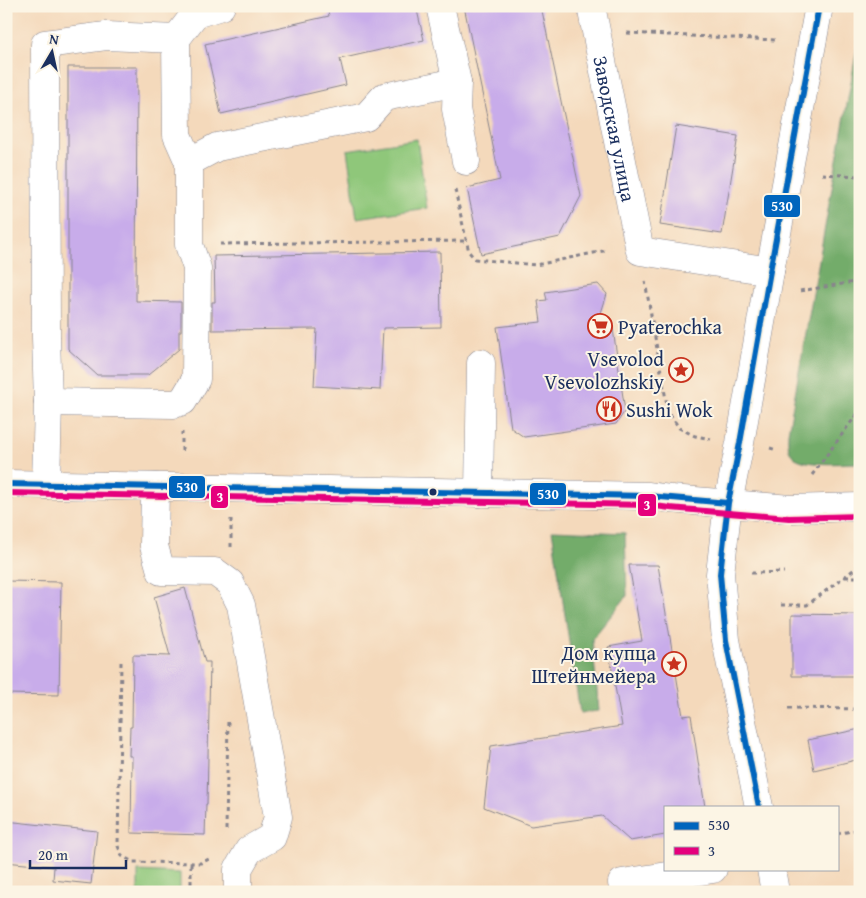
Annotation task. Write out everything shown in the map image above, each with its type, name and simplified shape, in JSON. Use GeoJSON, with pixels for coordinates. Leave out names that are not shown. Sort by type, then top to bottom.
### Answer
{"type":"FeatureCollection","features":[{"type":"Feature","properties":{"kind":"street"},"geometry":{"type":"LineString","coordinates":[[48,402],[174,404],[183,401],[196,379],[197,268],[189,245],[189,162],[177,135],[176,39],[195,14],[221,6]]}},
{"type":"Feature","properties":{"kind":"street"},"geometry":{"type":"LineString","coordinates":[[440,6],[457,82],[456,109],[466,161]]}},
{"type":"Feature","properties":{"kind":"street","name":"Заводская улица"},"geometry":{"type":"LineString","coordinates":[[591,6],[639,248]]}},
{"type":"Feature","properties":{"kind":"street"},"geometry":{"type":"LineString","coordinates":[[758,806],[726,640],[720,574],[728,503],[819,6]]}},
{"type":"Feature","properties":{"kind":"street"},"geometry":{"type":"LineString","coordinates":[[46,485],[48,402],[45,44],[106,36],[176,39]]}},
{"type":"Feature","properties":{"kind":"street"},"geometry":{"type":"LineString","coordinates":[[189,162],[217,147],[366,117],[384,97],[457,82]]}},
{"type":"Feature","properties":{"kind":"street"},"geometry":{"type":"LineString","coordinates":[[639,248],[770,271]]}},
{"type":"Feature","properties":{"kind":"street"},"geometry":{"type":"LineString","coordinates":[[479,492],[481,363]]}},
{"type":"Feature","properties":{"kind":"street"},"geometry":{"type":"LineString","coordinates":[[6,484],[649,496],[790,509],[860,507]]}},
{"type":"Feature","properties":{"kind":"street"},"geometry":{"type":"LineString","coordinates":[[155,487],[154,546],[161,572],[215,572],[230,583],[240,605],[278,818],[272,837],[249,850],[238,869],[238,892]]}},
{"type":"Feature","properties":{"kind":"street"},"geometry":{"type":"LineString","coordinates":[[622,883],[706,870]]}},
{"type":"Feature","properties":{"kind":"street"},"geometry":{"type":"LineString","coordinates":[[771,870],[775,892]]}},
{"type":"Feature","properties":{"kind":"path"},"geometry":{"type":"LineString","coordinates":[[623,33],[776,40]]}},
{"type":"Feature","properties":{"kind":"path"},"geometry":{"type":"LineString","coordinates":[[466,161],[455,190],[469,252],[475,259],[536,265],[639,248],[668,411],[679,428],[695,436],[713,439]]}},
{"type":"Feature","properties":{"kind":"path"},"geometry":{"type":"LineString","coordinates":[[822,174],[860,176]]}},
{"type":"Feature","properties":{"kind":"path"},"geometry":{"type":"LineString","coordinates":[[189,245],[466,241]]}},
{"type":"Feature","properties":{"kind":"path"},"geometry":{"type":"LineString","coordinates":[[800,291],[860,281]]}},
{"type":"Feature","properties":{"kind":"path"},"geometry":{"type":"LineString","coordinates":[[812,475],[860,410]]}},
{"type":"Feature","properties":{"kind":"path"},"geometry":{"type":"LineString","coordinates":[[230,583],[231,515]]}},
{"type":"Feature","properties":{"kind":"path"},"geometry":{"type":"LineString","coordinates":[[780,605],[807,605],[860,565]]}},
{"type":"Feature","properties":{"kind":"path"},"geometry":{"type":"LineString","coordinates":[[750,573],[784,572]]}},
{"type":"Feature","properties":{"kind":"path"},"geometry":{"type":"LineString","coordinates":[[845,576],[860,577]]}},
{"type":"Feature","properties":{"kind":"path"},"geometry":{"type":"LineString","coordinates":[[121,662],[118,846],[122,856],[133,862],[201,863],[209,858]]}},
{"type":"Feature","properties":{"kind":"path"},"geometry":{"type":"LineString","coordinates":[[788,708],[860,708]]}},
{"type":"Feature","properties":{"kind":"path"},"geometry":{"type":"LineString","coordinates":[[226,839],[228,711]]}},
{"type":"Feature","properties":{"kind":"path"},"geometry":{"type":"LineString","coordinates":[[838,834],[860,829]]}},
{"type":"Feature","properties":{"kind":"path"},"geometry":{"type":"LineString","coordinates":[[191,862],[191,892]]}},
{"type":"Feature","properties":{"kind":"green space"},"geometry":{"type":"Polygon","coordinates":[[[860,32],[860,463],[806,462],[793,456],[791,453],[788,433],[860,32]]]}},
{"type":"Feature","properties":{"kind":"green space"},"geometry":{"type":"Polygon","coordinates":[[[417,139],[427,208],[357,218],[347,150],[417,139]]]}},
{"type":"Feature","properties":{"kind":"green space"},"geometry":{"type":"Polygon","coordinates":[[[552,530],[625,533],[627,596],[592,639],[599,711],[580,713],[552,530]]]}},
{"type":"Feature","properties":{"kind":"green space"},"geometry":{"type":"Polygon","coordinates":[[[138,871],[180,873],[180,892],[138,892],[138,871]]]}},
{"type":"Feature","properties":{"kind":"building"},"geometry":{"type":"Polygon","coordinates":[[[327,6],[416,6],[424,40],[340,59],[346,85],[221,114],[205,44],[329,16],[327,6]]]}},
{"type":"Feature","properties":{"kind":"building"},"geometry":{"type":"Polygon","coordinates":[[[464,6],[541,6],[581,196],[560,237],[481,254],[467,188],[500,180],[464,6]]]}},
{"type":"Feature","properties":{"kind":"building"},"geometry":{"type":"Polygon","coordinates":[[[68,67],[137,67],[136,301],[181,302],[179,349],[148,375],[97,375],[68,349],[68,67]]]}},
{"type":"Feature","properties":{"kind":"building"},"geometry":{"type":"Polygon","coordinates":[[[676,126],[738,136],[722,234],[660,225],[676,126]]]}},
{"type":"Feature","properties":{"kind":"building"},"geometry":{"type":"Polygon","coordinates":[[[440,252],[441,327],[383,328],[380,390],[314,386],[317,329],[212,330],[212,302],[215,302],[214,256],[440,252]]]}},
{"type":"Feature","properties":{"kind":"building"},"geometry":{"type":"Polygon","coordinates":[[[598,284],[607,294],[601,313],[612,322],[625,411],[616,424],[524,437],[511,428],[497,327],[541,322],[538,301],[547,300],[545,292],[598,284]]]}},
{"type":"Feature","properties":{"kind":"building"},"geometry":{"type":"Polygon","coordinates":[[[629,565],[658,565],[683,716],[691,715],[705,806],[664,806],[664,835],[630,841],[602,816],[531,826],[484,807],[491,746],[622,726],[608,647],[642,641],[629,565]]]}},
{"type":"Feature","properties":{"kind":"building"},"geometry":{"type":"Polygon","coordinates":[[[6,581],[61,582],[59,695],[6,694],[6,581]]]}},
{"type":"Feature","properties":{"kind":"building"},"geometry":{"type":"Polygon","coordinates":[[[185,588],[205,662],[210,662],[205,835],[131,833],[132,756],[129,756],[130,727],[132,727],[133,655],[170,656],[154,597],[185,588]]]}},
{"type":"Feature","properties":{"kind":"building"},"geometry":{"type":"Polygon","coordinates":[[[792,614],[860,615],[860,676],[792,676],[792,614]]]}},
{"type":"Feature","properties":{"kind":"building"},"geometry":{"type":"Polygon","coordinates":[[[860,729],[860,759],[814,770],[808,740],[860,729]]]}},
{"type":"Feature","properties":{"kind":"building"},"geometry":{"type":"Polygon","coordinates":[[[6,821],[97,831],[91,884],[53,880],[54,867],[6,862],[6,821]]]}},
{"type":"Feature","properties":{"kind":"transit line","name":"530"},"geometry":{"type":"LineString","coordinates":[[759,806],[726,640],[720,574],[728,503],[819,6]]}},
{"type":"Feature","properties":{"kind":"transit line","name":"530"},"geometry":{"type":"LineString","coordinates":[[6,484],[649,496],[728,503]]}},
{"type":"Feature","properties":{"kind":"transit line","name":"3"},"geometry":{"type":"LineString","coordinates":[[6,493],[648,505],[789,518],[860,516]]}},
{"type":"Feature","properties":{"kind":"place","name":"Pyaterochka"},"geometry":{"type":"Point","coordinates":[600,326]}},
{"type":"Feature","properties":{"kind":"place","name":"Vsevolod Vsevolozhskiy"},"geometry":{"type":"Point","coordinates":[681,370]}},
{"type":"Feature","properties":{"kind":"place","name":"Sushi Wok"},"geometry":{"type":"Point","coordinates":[609,409]}},
{"type":"Feature","properties":{"kind":"place","name":"Дом купца Штейнмейера"},"geometry":{"type":"Point","coordinates":[674,664]}}]}
